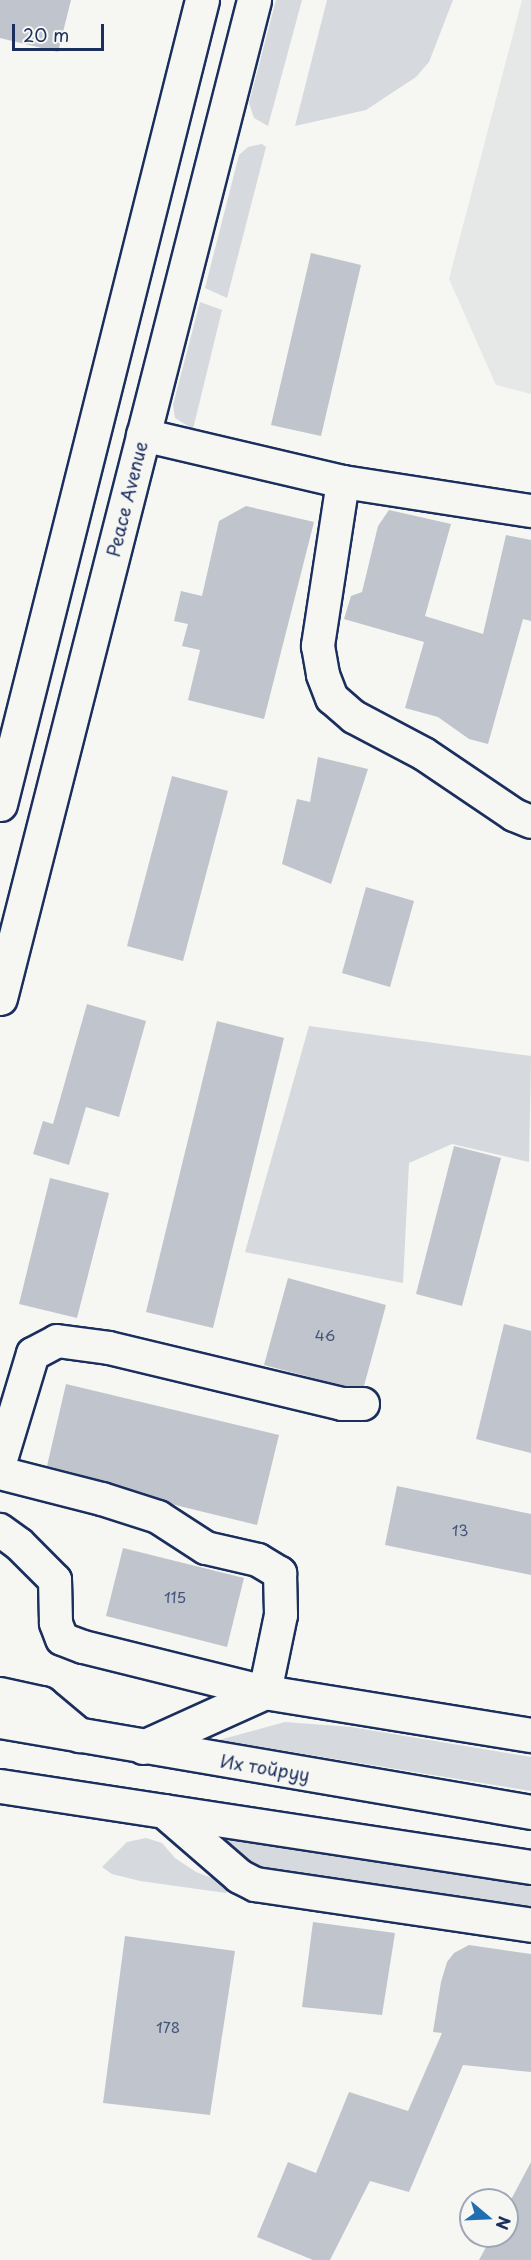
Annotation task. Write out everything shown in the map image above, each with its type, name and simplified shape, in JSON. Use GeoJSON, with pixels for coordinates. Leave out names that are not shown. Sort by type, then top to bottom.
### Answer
{"type":"FeatureCollection","features":[{"type":"Feature","properties":{"kind":"main road"},"geometry":{"type":"LineString","coordinates":[[0,804],[202,0]]}},
{"type":"Feature","properties":{"kind":"main road","name":"Peace Avenue"},"geometry":{"type":"LineString","coordinates":[[0,998],[254,0]]}},
{"type":"Feature","properties":{"kind":"main road"},"geometry":{"type":"LineString","coordinates":[[143,1747],[266,1692],[531,1735]]}},
{"type":"Feature","properties":{"kind":"main road"},"geometry":{"type":"LineString","coordinates":[[0,1694],[41,1703],[80,1735]]}},
{"type":"Feature","properties":{"kind":"main road","name":"Их тойруу"},"geometry":{"type":"LineString","coordinates":[[0,1721],[531,1812]]}},
{"type":"Feature","properties":{"kind":"main road"},"geometry":{"type":"LineString","coordinates":[[0,1786],[531,1867]]}},
{"type":"Feature","properties":{"kind":"main road"},"geometry":{"type":"LineString","coordinates":[[164,1811],[239,1876],[255,1884],[531,1925]]}},
{"type":"Feature","properties":{"kind":"street"},"geometry":{"type":"LineString","coordinates":[[143,435],[343,482],[531,511]]}},
{"type":"Feature","properties":{"kind":"street"},"geometry":{"type":"LineString","coordinates":[[343,482],[319,623],[318,646],[322,675],[332,698],[354,717],[424,754],[514,815],[531,822]]}},
{"type":"Feature","properties":{"kind":"street"},"geometry":{"type":"LineString","coordinates":[[0,1463],[33,1354],[57,1341],[109,1348],[342,1404],[363,1404]]}},
{"type":"Feature","properties":{"kind":"street"},"geometry":{"type":"LineString","coordinates":[[0,1473],[102,1499],[158,1517],[206,1548],[258,1560],[280,1573],[281,1615],[266,1692],[62,1639],[56,1623],[55,1580],[19,1544],[0,1530]]}},
{"type":"Feature","properties":{"kind":"shaded area"},"geometry":{"type":"Polygon","coordinates":[[[276,0],[302,0],[268,126],[254,118],[249,103],[276,0]]]}},
{"type":"Feature","properties":{"kind":"shaded area"},"geometry":{"type":"Polygon","coordinates":[[[327,0],[453,0],[429,62],[416,77],[366,110],[295,126],[327,0]]]}},
{"type":"Feature","properties":{"kind":"shaded area"},"geometry":{"type":"Polygon","coordinates":[[[522,0],[531,0],[531,394],[496,385],[449,279],[522,0]]]}},
{"type":"Feature","properties":{"kind":"shaded area"},"geometry":{"type":"Polygon","coordinates":[[[262,144],[266,147],[227,298],[205,288],[239,155],[248,147],[262,144]]]}},
{"type":"Feature","properties":{"kind":"shaded area"},"geometry":{"type":"Polygon","coordinates":[[[200,302],[222,310],[193,429],[175,418],[173,405],[200,302]]]}},
{"type":"Feature","properties":{"kind":"shaded area"},"geometry":{"type":"Polygon","coordinates":[[[309,1026],[531,1056],[529,1162],[452,1144],[409,1163],[403,1283],[245,1252],[309,1026]]]}},
{"type":"Feature","properties":{"kind":"shaded area"},"geometry":{"type":"Polygon","coordinates":[[[285,1722],[351,1727],[531,1757],[531,1791],[219,1740],[285,1722]]]}},
{"type":"Feature","properties":{"kind":"shaded area"},"geometry":{"type":"Polygon","coordinates":[[[206,1834],[531,1884],[531,1912],[258,1870],[206,1834]]]}},
{"type":"Feature","properties":{"kind":"shaded area"},"geometry":{"type":"Polygon","coordinates":[[[146,1838],[162,1843],[175,1858],[196,1872],[230,1885],[226,1893],[140,1881],[112,1874],[102,1867],[127,1842],[146,1838]]]}},
{"type":"Feature","properties":{"kind":"building"},"geometry":{"type":"Polygon","coordinates":[[[0,0],[71,0],[58,52],[0,38],[0,0]]]}},
{"type":"Feature","properties":{"kind":"building"},"geometry":{"type":"Polygon","coordinates":[[[311,253],[361,265],[321,436],[271,425],[311,253]]]}},
{"type":"Feature","properties":{"kind":"building"},"geometry":{"type":"Polygon","coordinates":[[[246,506],[314,522],[264,719],[188,700],[200,650],[182,646],[188,624],[174,621],[181,591],[202,596],[219,521],[246,506]]]}},
{"type":"Feature","properties":{"kind":"building"},"geometry":{"type":"Polygon","coordinates":[[[389,510],[451,524],[425,616],[483,634],[506,535],[531,540],[531,621],[523,619],[488,744],[469,739],[438,717],[405,708],[424,642],[344,619],[351,596],[362,592],[378,526],[389,510]]]}},
{"type":"Feature","properties":{"kind":"building"},"geometry":{"type":"Polygon","coordinates":[[[318,757],[368,769],[331,884],[282,864],[297,799],[310,802],[318,757]]]}},
{"type":"Feature","properties":{"kind":"building"},"geometry":{"type":"Polygon","coordinates":[[[172,776],[228,791],[183,961],[127,946],[172,776]]]}},
{"type":"Feature","properties":{"kind":"building"},"geometry":{"type":"Polygon","coordinates":[[[366,887],[414,901],[390,987],[342,973],[366,887]]]}},
{"type":"Feature","properties":{"kind":"building"},"geometry":{"type":"Polygon","coordinates":[[[87,1004],[146,1021],[119,1117],[86,1107],[69,1165],[33,1154],[43,1121],[53,1124],[87,1004]]]}},
{"type":"Feature","properties":{"kind":"building"},"geometry":{"type":"Polygon","coordinates":[[[217,1021],[284,1038],[213,1328],[146,1312],[217,1021]]]}},
{"type":"Feature","properties":{"kind":"building"},"geometry":{"type":"Polygon","coordinates":[[[454,1146],[501,1158],[462,1306],[416,1294],[454,1146]]]}},
{"type":"Feature","properties":{"kind":"building"},"geometry":{"type":"Polygon","coordinates":[[[50,1178],[109,1193],[77,1318],[19,1304],[50,1178]]]}},
{"type":"Feature","properties":{"kind":"building"},"geometry":{"type":"Polygon","coordinates":[[[288,1278],[386,1305],[364,1386],[344,1386],[264,1365],[288,1278]]]}},
{"type":"Feature","properties":{"kind":"building"},"geometry":{"type":"Polygon","coordinates":[[[504,1324],[531,1331],[531,1453],[476,1439],[504,1324]]]}},
{"type":"Feature","properties":{"kind":"building"},"geometry":{"type":"Polygon","coordinates":[[[66,1384],[279,1435],[257,1525],[171,1504],[108,1482],[47,1466],[66,1384]]]}},
{"type":"Feature","properties":{"kind":"building"},"geometry":{"type":"Polygon","coordinates":[[[397,1486],[531,1514],[531,1575],[385,1545],[397,1486]]]}},
{"type":"Feature","properties":{"kind":"building"},"geometry":{"type":"Polygon","coordinates":[[[123,1548],[244,1578],[227,1647],[106,1616],[123,1548]]]}},
{"type":"Feature","properties":{"kind":"building"},"geometry":{"type":"Polygon","coordinates":[[[313,1922],[395,1933],[382,2015],[302,2007],[313,1922]]]}},
{"type":"Feature","properties":{"kind":"building"},"geometry":{"type":"Polygon","coordinates":[[[125,1936],[235,1951],[210,2115],[103,2103],[125,1936]]]}},
{"type":"Feature","properties":{"kind":"building"},"geometry":{"type":"Polygon","coordinates":[[[469,1945],[531,1954],[531,2072],[463,2065],[409,2192],[370,2181],[330,2260],[313,2260],[257,2237],[288,2162],[316,2173],[349,2092],[408,2111],[442,2033],[433,2032],[441,1982],[447,1962],[454,1953],[469,1945]]]}},
{"type":"Feature","properties":{"kind":"building"},"geometry":{"type":"Polygon","coordinates":[[[531,2162],[531,2260],[479,2260],[486,2248],[519,2248],[519,2188],[517,2188],[531,2162]]]}}]}
